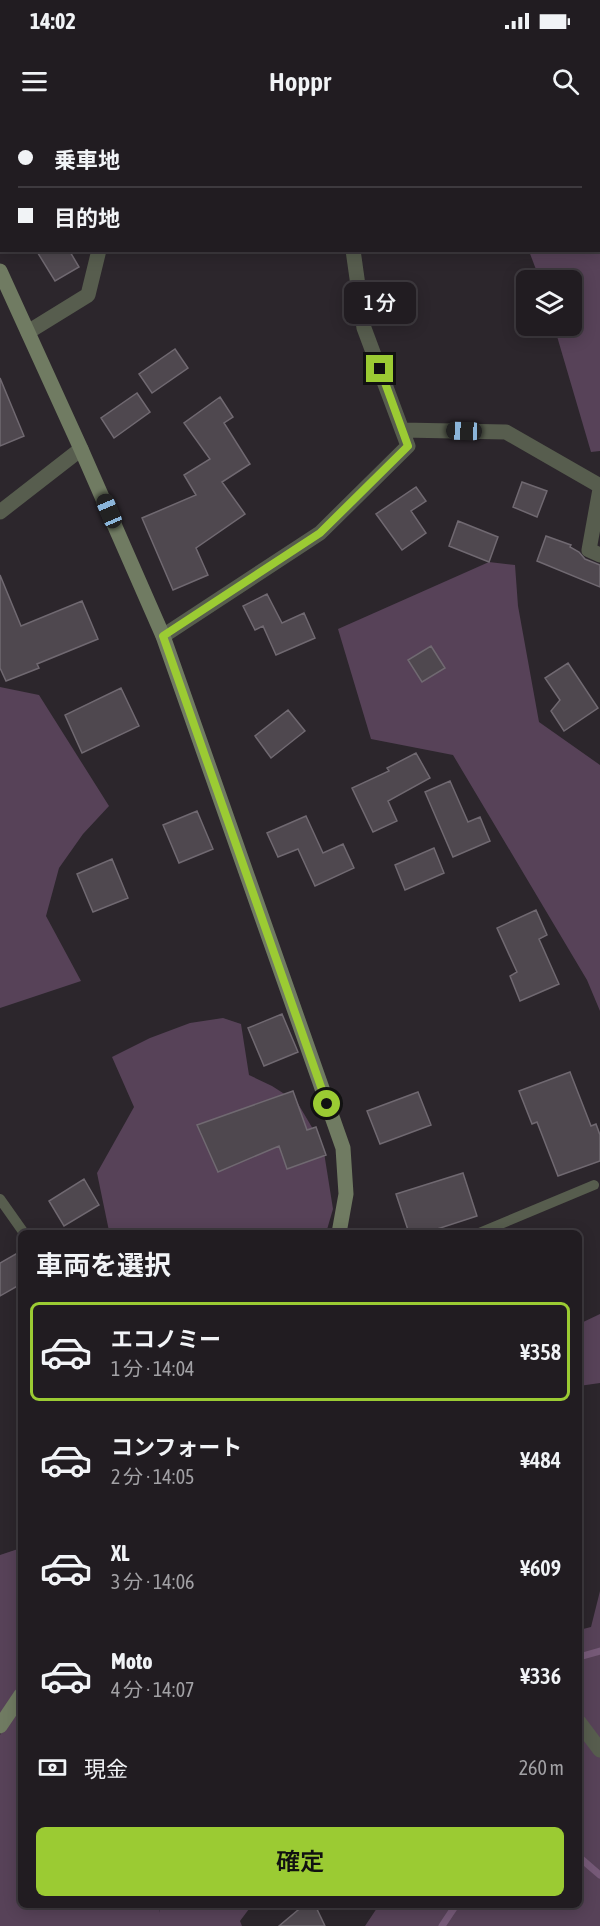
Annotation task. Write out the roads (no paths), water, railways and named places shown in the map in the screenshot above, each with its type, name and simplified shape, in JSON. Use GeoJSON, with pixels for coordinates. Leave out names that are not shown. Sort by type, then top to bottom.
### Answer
{"type":"FeatureCollection","features":[{"type":"Feature","properties":{"kind":"street"},"geometry":{"type":"LineString","coordinates":[[28,332],[88,296],[99,252]]}},
{"type":"Feature","properties":{"kind":"street"},"geometry":{"type":"LineString","coordinates":[[163,636],[320,533],[408,446],[364,328],[353,252]]}},
{"type":"Feature","properties":{"kind":"street"},"geometry":{"type":"LineString","coordinates":[[0,271],[163,636],[343,1148],[346,1194],[340,1230]]}},
{"type":"Feature","properties":{"kind":"street"},"geometry":{"type":"LineString","coordinates":[[402,430],[506,432],[600,487],[589,550],[600,555]]}},
{"type":"Feature","properties":{"kind":"street"},"geometry":{"type":"LineString","coordinates":[[0,512],[81,449]]}},
{"type":"Feature","properties":{"kind":"street"},"geometry":{"type":"LineString","coordinates":[[0,1726],[18,1699]]}},
{"type":"Feature","properties":{"kind":"street"},"geometry":{"type":"LineString","coordinates":[[582,1726],[600,1750]]}},
{"type":"Feature","properties":{"kind":"lane"},"geometry":{"type":"LineString","coordinates":[[486,1230],[594,1185]]}},
{"type":"Feature","properties":{"kind":"lane"},"geometry":{"type":"LineString","coordinates":[[0,1199],[22,1230]]}},
{"type":"Feature","properties":{"kind":"waterway"},"geometry":{"type":"LineString","coordinates":[[582,1656],[600,1651]]}},
{"type":"Feature","properties":{"kind":"waterway"},"geometry":{"type":"LineString","coordinates":[[582,1860],[600,1875]]}},
{"type":"Feature","properties":{"kind":"waterway"},"geometry":{"type":"LineString","coordinates":[[442,1926],[454,1908]]}}]}
